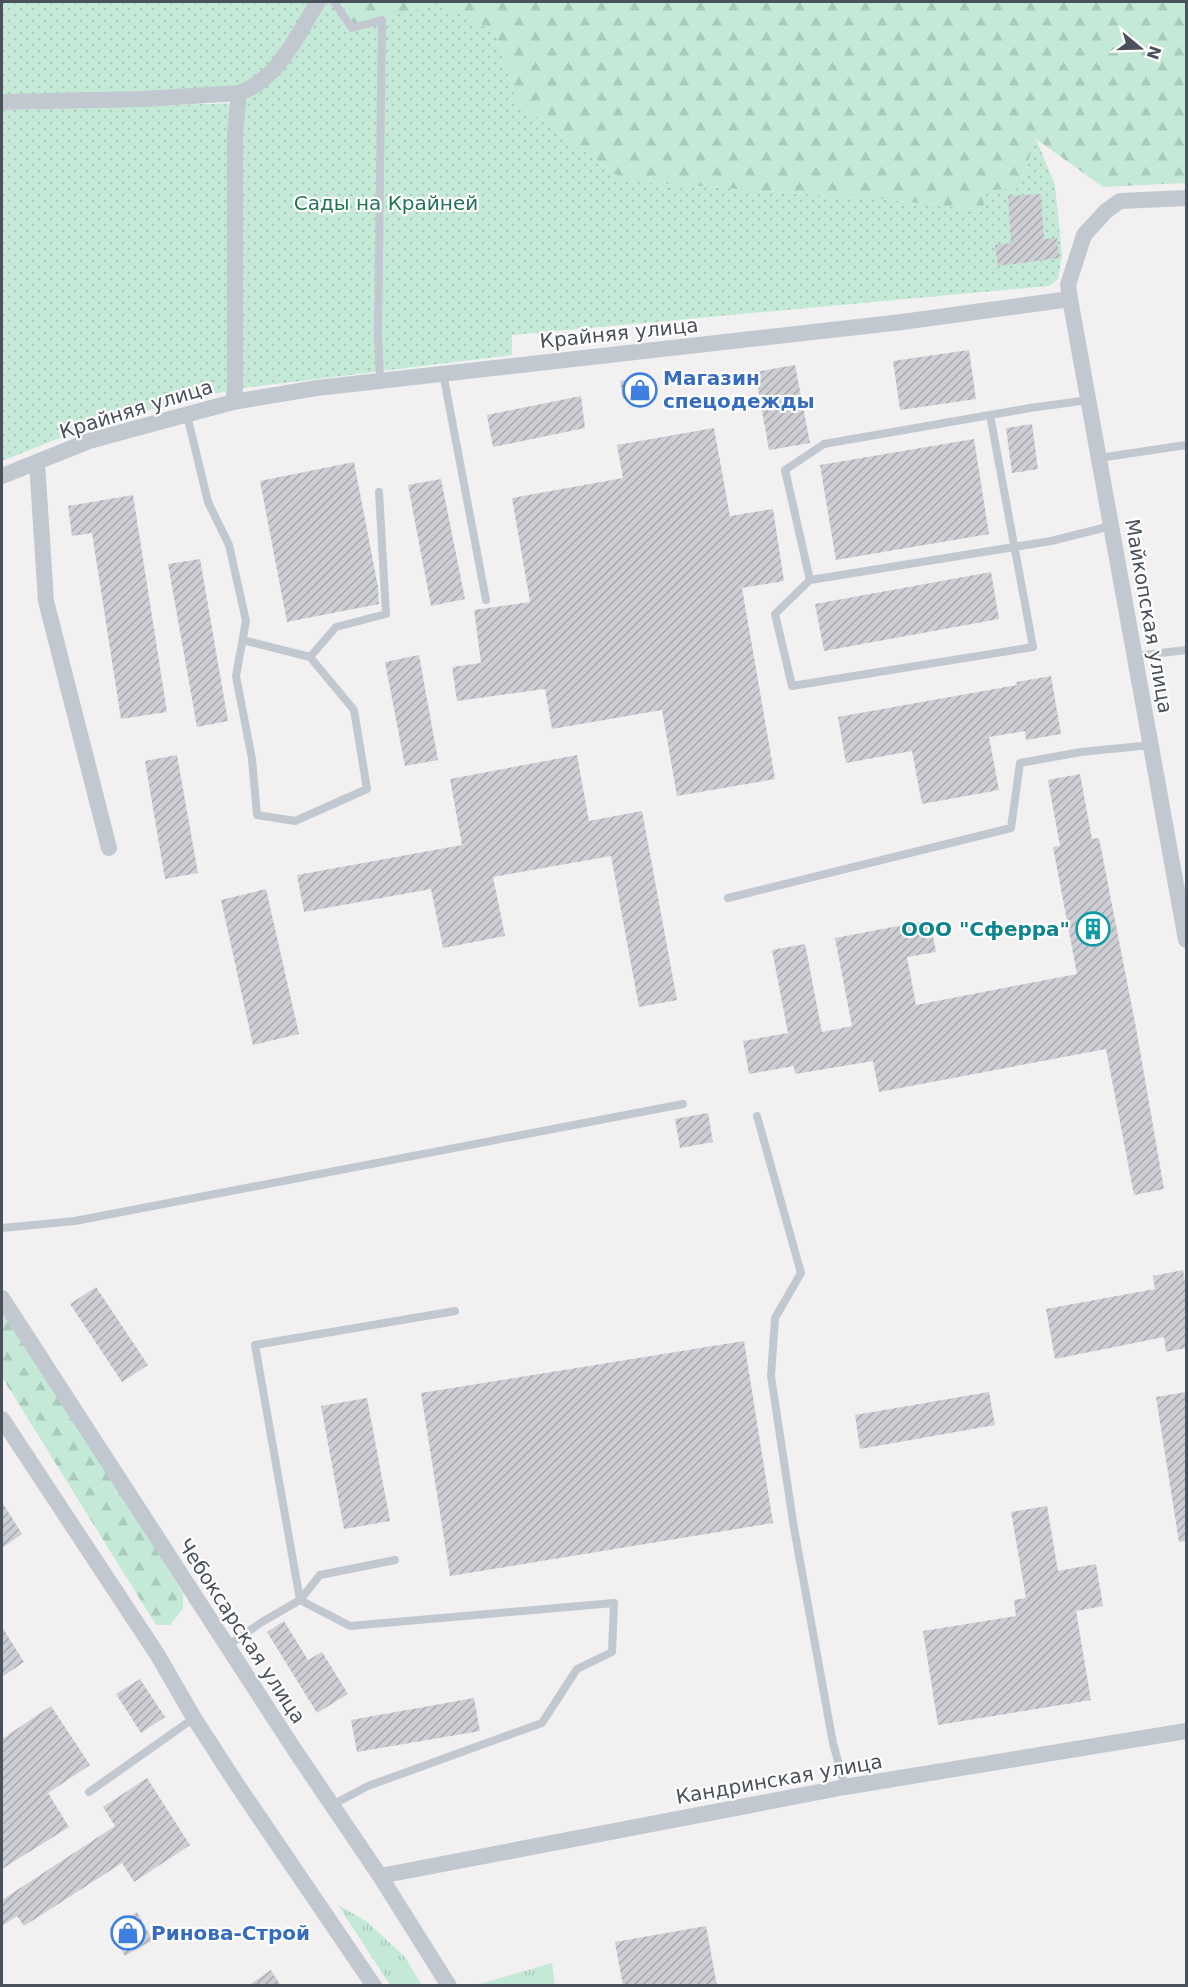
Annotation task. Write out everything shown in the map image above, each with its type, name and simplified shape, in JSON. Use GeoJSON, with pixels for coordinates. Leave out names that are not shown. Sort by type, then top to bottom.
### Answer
{"type":"FeatureCollection","features":[{"type":"Feature","properties":{"kind":"street"},"geometry":{"type":"LineString","coordinates":[[2,102],[145,99],[239,93],[254,88],[267,78],[318,2]]}},
{"type":"Feature","properties":{"kind":"street"},"geometry":{"type":"LineString","coordinates":[[233,402],[235,389],[235,134],[239,93]]}},
{"type":"Feature","properties":{"kind":"street"},"geometry":{"type":"LineString","coordinates":[[1070,299],[1068,285],[1084,235],[1106,211],[1120,201],[1186,198]]}},
{"type":"Feature","properties":{"kind":"street","name":"Крайняя улица"},"geometry":{"type":"LineString","coordinates":[[2,477],[89,441],[233,402],[316,388],[902,322],[1070,299]]}},
{"type":"Feature","properties":{"kind":"street","name":"Майкопская улица"},"geometry":{"type":"LineString","coordinates":[[1070,299],[1186,940]]}},
{"type":"Feature","properties":{"kind":"street"},"geometry":{"type":"LineString","coordinates":[[37,463],[46,601],[109,848]]}},
{"type":"Feature","properties":{"kind":"street","name":"Чебоксарская улица"},"geometry":{"type":"LineString","coordinates":[[2,1299],[227,1646],[380,1876],[449,1986]]}},
{"type":"Feature","properties":{"kind":"street"},"geometry":{"type":"LineString","coordinates":[[2,1419],[157,1654],[194,1718],[238,1786],[374,1986]]}},
{"type":"Feature","properties":{"kind":"street","name":"Кандринская улица"},"geometry":{"type":"LineString","coordinates":[[380,1876],[845,1787],[1186,1731]]}},
{"type":"Feature","properties":{"kind":"lane"},"geometry":{"type":"LineString","coordinates":[[334,2],[352,28],[382,20],[378,334],[380,380]]}},
{"type":"Feature","properties":{"kind":"lane"},"geometry":{"type":"LineString","coordinates":[[443,373],[486,600]]}},
{"type":"Feature","properties":{"kind":"lane"},"geometry":{"type":"LineString","coordinates":[[810,580],[785,470],[824,444],[1089,400]]}},
{"type":"Feature","properties":{"kind":"lane"},"geometry":{"type":"LineString","coordinates":[[187,415],[208,502],[230,545],[246,621],[236,676],[252,759],[257,815],[295,821],[367,789],[354,710],[310,657],[243,640]]}},
{"type":"Feature","properties":{"kind":"lane"},"geometry":{"type":"LineString","coordinates":[[990,415],[1014,548],[1032,647],[792,686],[775,614],[810,580],[1014,548],[1051,542],[1111,526]]}},
{"type":"Feature","properties":{"kind":"lane"},"geometry":{"type":"LineString","coordinates":[[1099,458],[1186,445]]}},
{"type":"Feature","properties":{"kind":"lane"},"geometry":{"type":"LineString","coordinates":[[310,657],[336,627],[386,614],[379,492]]}},
{"type":"Feature","properties":{"kind":"lane"},"geometry":{"type":"LineString","coordinates":[[1135,656],[1186,650]]}},
{"type":"Feature","properties":{"kind":"lane"},"geometry":{"type":"LineString","coordinates":[[728,898],[1011,828],[1020,763],[1081,752],[1151,745]]}},
{"type":"Feature","properties":{"kind":"lane"},"geometry":{"type":"LineString","coordinates":[[2,1228],[75,1221],[683,1104]]}},
{"type":"Feature","properties":{"kind":"lane"},"geometry":{"type":"LineString","coordinates":[[757,1116],[801,1273],[775,1318],[771,1376],[798,1551],[833,1743],[845,1787]]}},
{"type":"Feature","properties":{"kind":"lane"},"geometry":{"type":"LineString","coordinates":[[300,1600],[255,1345],[454,1311]]}},
{"type":"Feature","properties":{"kind":"lane"},"geometry":{"type":"LineString","coordinates":[[227,1646],[300,1600],[320,1575],[395,1560]]}},
{"type":"Feature","properties":{"kind":"lane"},"geometry":{"type":"LineString","coordinates":[[300,1600],[350,1626],[614,1602],[612,1652],[577,1669],[542,1722],[368,1786],[332,1805]]}},
{"type":"Feature","properties":{"kind":"lane"},"geometry":{"type":"LineString","coordinates":[[89,1792],[194,1718]]}},
{"type":"Feature","properties":{"kind":"green space","name":"Сады на Крайней"},"geometry":{"type":"Polygon","coordinates":[[[2,2],[315,2],[301,21],[329,2],[341,2],[354,25],[438,4],[495,31],[517,102],[624,181],[888,200],[984,210],[983,191],[1019,188],[1036,139],[1055,185],[1062,256],[1058,279],[1049,286],[512,335],[512,355],[235,389],[100,422],[2,461],[2,110],[242,103],[275,80],[301,23],[259,86],[2,100],[2,2]]]}},
{"type":"Feature","properties":{"kind":"green space"},"geometry":{"type":"Polygon","coordinates":[[[341,2],[1186,2],[1186,183],[1103,187],[1036,139],[1019,188],[983,191],[985,210],[888,200],[624,181],[517,102],[495,31],[370,21],[354,25],[341,2]]]}},
{"type":"Feature","properties":{"kind":"green space"},"geometry":{"type":"Polygon","coordinates":[[[2,1302],[183,1594],[183,1609],[170,1625],[156,1625],[2,1377],[2,1302]]]}},
{"type":"Feature","properties":{"kind":"green space"},"geometry":{"type":"Polygon","coordinates":[[[338,1905],[366,1921],[405,1957],[422,1985],[390,1985],[338,1905]]]}},
{"type":"Feature","properties":{"kind":"green space"},"geometry":{"type":"Polygon","coordinates":[[[552,1963],[555,1985],[476,1985],[552,1963]]]}},
{"type":"Feature","properties":{"kind":"building"},"geometry":{"type":"Polygon","coordinates":[[[1041,194],[1044,239],[1057,238],[1059,258],[998,266],[995,245],[1011,243],[1008,196],[1041,194]]]}},
{"type":"Feature","properties":{"kind":"building"},"geometry":{"type":"Polygon","coordinates":[[[969,350],[976,399],[900,410],[893,361],[969,350]]]}},
{"type":"Feature","properties":{"kind":"building"},"geometry":{"type":"Polygon","coordinates":[[[795,365],[810,443],[769,450],[755,372],[795,365]]]}},
{"type":"Feature","properties":{"kind":"building"},"geometry":{"type":"Polygon","coordinates":[[[644,376],[647,394],[623,399],[620,381],[644,376]]]}},
{"type":"Feature","properties":{"kind":"building"},"geometry":{"type":"Polygon","coordinates":[[[581,396],[585,428],[493,447],[487,415],[581,396]]]}},
{"type":"Feature","properties":{"kind":"building"},"geometry":{"type":"Polygon","coordinates":[[[1032,424],[1038,469],[1012,473],[1006,428],[1032,424]]]}},
{"type":"Feature","properties":{"kind":"building"},"geometry":{"type":"Polygon","coordinates":[[[714,428],[730,516],[773,509],[784,581],[742,588],[775,779],[677,796],[662,710],[552,729],[545,689],[457,701],[452,667],[481,663],[474,610],[530,602],[512,498],[623,478],[617,445],[714,428]]]}},
{"type":"Feature","properties":{"kind":"building"},"geometry":{"type":"Polygon","coordinates":[[[974,439],[989,534],[836,560],[820,465],[974,439]]]}},
{"type":"Feature","properties":{"kind":"building"},"geometry":{"type":"Polygon","coordinates":[[[354,462],[378,587],[379,604],[287,622],[260,481],[354,462]]]}},
{"type":"Feature","properties":{"kind":"building"},"geometry":{"type":"Polygon","coordinates":[[[441,479],[465,599],[431,606],[408,485],[441,479]]]}},
{"type":"Feature","properties":{"kind":"building"},"geometry":{"type":"Polygon","coordinates":[[[133,495],[167,712],[121,719],[92,533],[72,536],[68,506],[133,495]]]}},
{"type":"Feature","properties":{"kind":"building"},"geometry":{"type":"Polygon","coordinates":[[[200,559],[228,721],[197,727],[168,564],[200,559]]]}},
{"type":"Feature","properties":{"kind":"building"},"geometry":{"type":"Polygon","coordinates":[[[991,572],[999,619],[824,651],[815,604],[991,572]]]}},
{"type":"Feature","properties":{"kind":"building"},"geometry":{"type":"Polygon","coordinates":[[[419,655],[438,760],[405,766],[385,662],[419,655]]]}},
{"type":"Feature","properties":{"kind":"building"},"geometry":{"type":"Polygon","coordinates":[[[1051,676],[1061,734],[1026,740],[1025,731],[989,737],[999,790],[922,804],[912,751],[846,763],[838,717],[1017,685],[1016,682],[1051,676]]]}},
{"type":"Feature","properties":{"kind":"building"},"geometry":{"type":"Polygon","coordinates":[[[177,755],[198,873],[165,879],[145,761],[177,755]]]}},
{"type":"Feature","properties":{"kind":"building"},"geometry":{"type":"Polygon","coordinates":[[[577,755],[589,821],[642,811],[677,1000],[639,1007],[611,856],[493,877],[505,936],[443,948],[431,889],[304,912],[297,875],[462,845],[450,779],[577,755]]]}},
{"type":"Feature","properties":{"kind":"building"},"geometry":{"type":"Polygon","coordinates":[[[1080,774],[1092,839],[1099,838],[1164,1189],[1134,1195],[1106,1049],[879,1092],[873,1061],[795,1074],[794,1066],[749,1074],[743,1041],[788,1033],[772,950],[805,944],[822,1032],[852,1026],[835,938],[930,920],[936,952],[907,957],[916,1005],[1077,974],[1053,847],[1060,846],[1048,780],[1080,774]]]}},
{"type":"Feature","properties":{"kind":"building"},"geometry":{"type":"Polygon","coordinates":[[[266,889],[299,1034],[253,1045],[221,900],[266,889]]]}},
{"type":"Feature","properties":{"kind":"building"},"geometry":{"type":"Polygon","coordinates":[[[708,1113],[713,1142],[680,1148],[675,1119],[708,1113]]]}},
{"type":"Feature","properties":{"kind":"building"},"geometry":{"type":"Polygon","coordinates":[[[1183,1270],[1186,1289],[1186,1348],[1166,1352],[1164,1337],[1055,1359],[1046,1309],[1155,1289],[1153,1276],[1183,1270]]]}},
{"type":"Feature","properties":{"kind":"building"},"geometry":{"type":"Polygon","coordinates":[[[96,1287],[148,1365],[122,1382],[70,1304],[96,1287]]]}},
{"type":"Feature","properties":{"kind":"building"},"geometry":{"type":"Polygon","coordinates":[[[744,1341],[773,1523],[450,1576],[421,1393],[744,1341]]]}},
{"type":"Feature","properties":{"kind":"building"},"geometry":{"type":"Polygon","coordinates":[[[989,1392],[995,1425],[860,1449],[855,1415],[989,1392]]]}},
{"type":"Feature","properties":{"kind":"building"},"geometry":{"type":"Polygon","coordinates":[[[1186,1392],[1186,1541],[1179,1542],[1156,1397],[1186,1392]]]}},
{"type":"Feature","properties":{"kind":"building"},"geometry":{"type":"Polygon","coordinates":[[[367,1398],[390,1521],[344,1529],[321,1406],[367,1398]]]}},
{"type":"Feature","properties":{"kind":"building"},"geometry":{"type":"Polygon","coordinates":[[[2,1502],[22,1534],[2,1548],[2,1502]]]}},
{"type":"Feature","properties":{"kind":"building"},"geometry":{"type":"Polygon","coordinates":[[[1047,1506],[1058,1571],[1096,1564],[1103,1606],[1076,1611],[1091,1700],[938,1725],[923,1631],[1016,1616],[1014,1600],[1026,1598],[1011,1512],[1047,1506]]]}},
{"type":"Feature","properties":{"kind":"building"},"geometry":{"type":"Polygon","coordinates":[[[284,1621],[308,1660],[322,1652],[348,1694],[317,1713],[267,1632],[284,1621]]]}},
{"type":"Feature","properties":{"kind":"building"},"geometry":{"type":"Polygon","coordinates":[[[2,1627],[24,1662],[2,1677],[2,1627]]]}},
{"type":"Feature","properties":{"kind":"building"},"geometry":{"type":"Polygon","coordinates":[[[140,1679],[165,1717],[141,1733],[116,1694],[140,1679]]]}},
{"type":"Feature","properties":{"kind":"building"},"geometry":{"type":"Polygon","coordinates":[[[474,1698],[480,1731],[357,1752],[351,1720],[474,1698]]]}},
{"type":"Feature","properties":{"kind":"building"},"geometry":{"type":"Polygon","coordinates":[[[51,1706],[90,1765],[48,1793],[69,1827],[2,1869],[2,1739],[51,1706]]]}},
{"type":"Feature","properties":{"kind":"building"},"geometry":{"type":"Polygon","coordinates":[[[147,1778],[190,1845],[134,1882],[122,1863],[24,1926],[17,1916],[2,1926],[2,1900],[115,1826],[103,1807],[147,1778]]]}},
{"type":"Feature","properties":{"kind":"building"},"geometry":{"type":"Polygon","coordinates":[[[137,1912],[153,1940],[125,1956],[109,1928],[137,1912]]]}},
{"type":"Feature","properties":{"kind":"building"},"geometry":{"type":"Polygon","coordinates":[[[706,1926],[717,1986],[623,1986],[615,1942],[706,1926]]]}},
{"type":"Feature","properties":{"kind":"building"},"geometry":{"type":"Polygon","coordinates":[[[271,1970],[281,1986],[248,1986],[271,1970]]]}},
{"type":"Feature","properties":{"kind":"place","name":"Магазин спецодежды"},"geometry":{"type":"Point","coordinates":[640,390]}},
{"type":"Feature","properties":{"kind":"place","name":"ООО \"Сферра\""},"geometry":{"type":"Point","coordinates":[1093,929]}},
{"type":"Feature","properties":{"kind":"place","name":"Ринова-Строй"},"geometry":{"type":"Point","coordinates":[128,1933]}}]}
